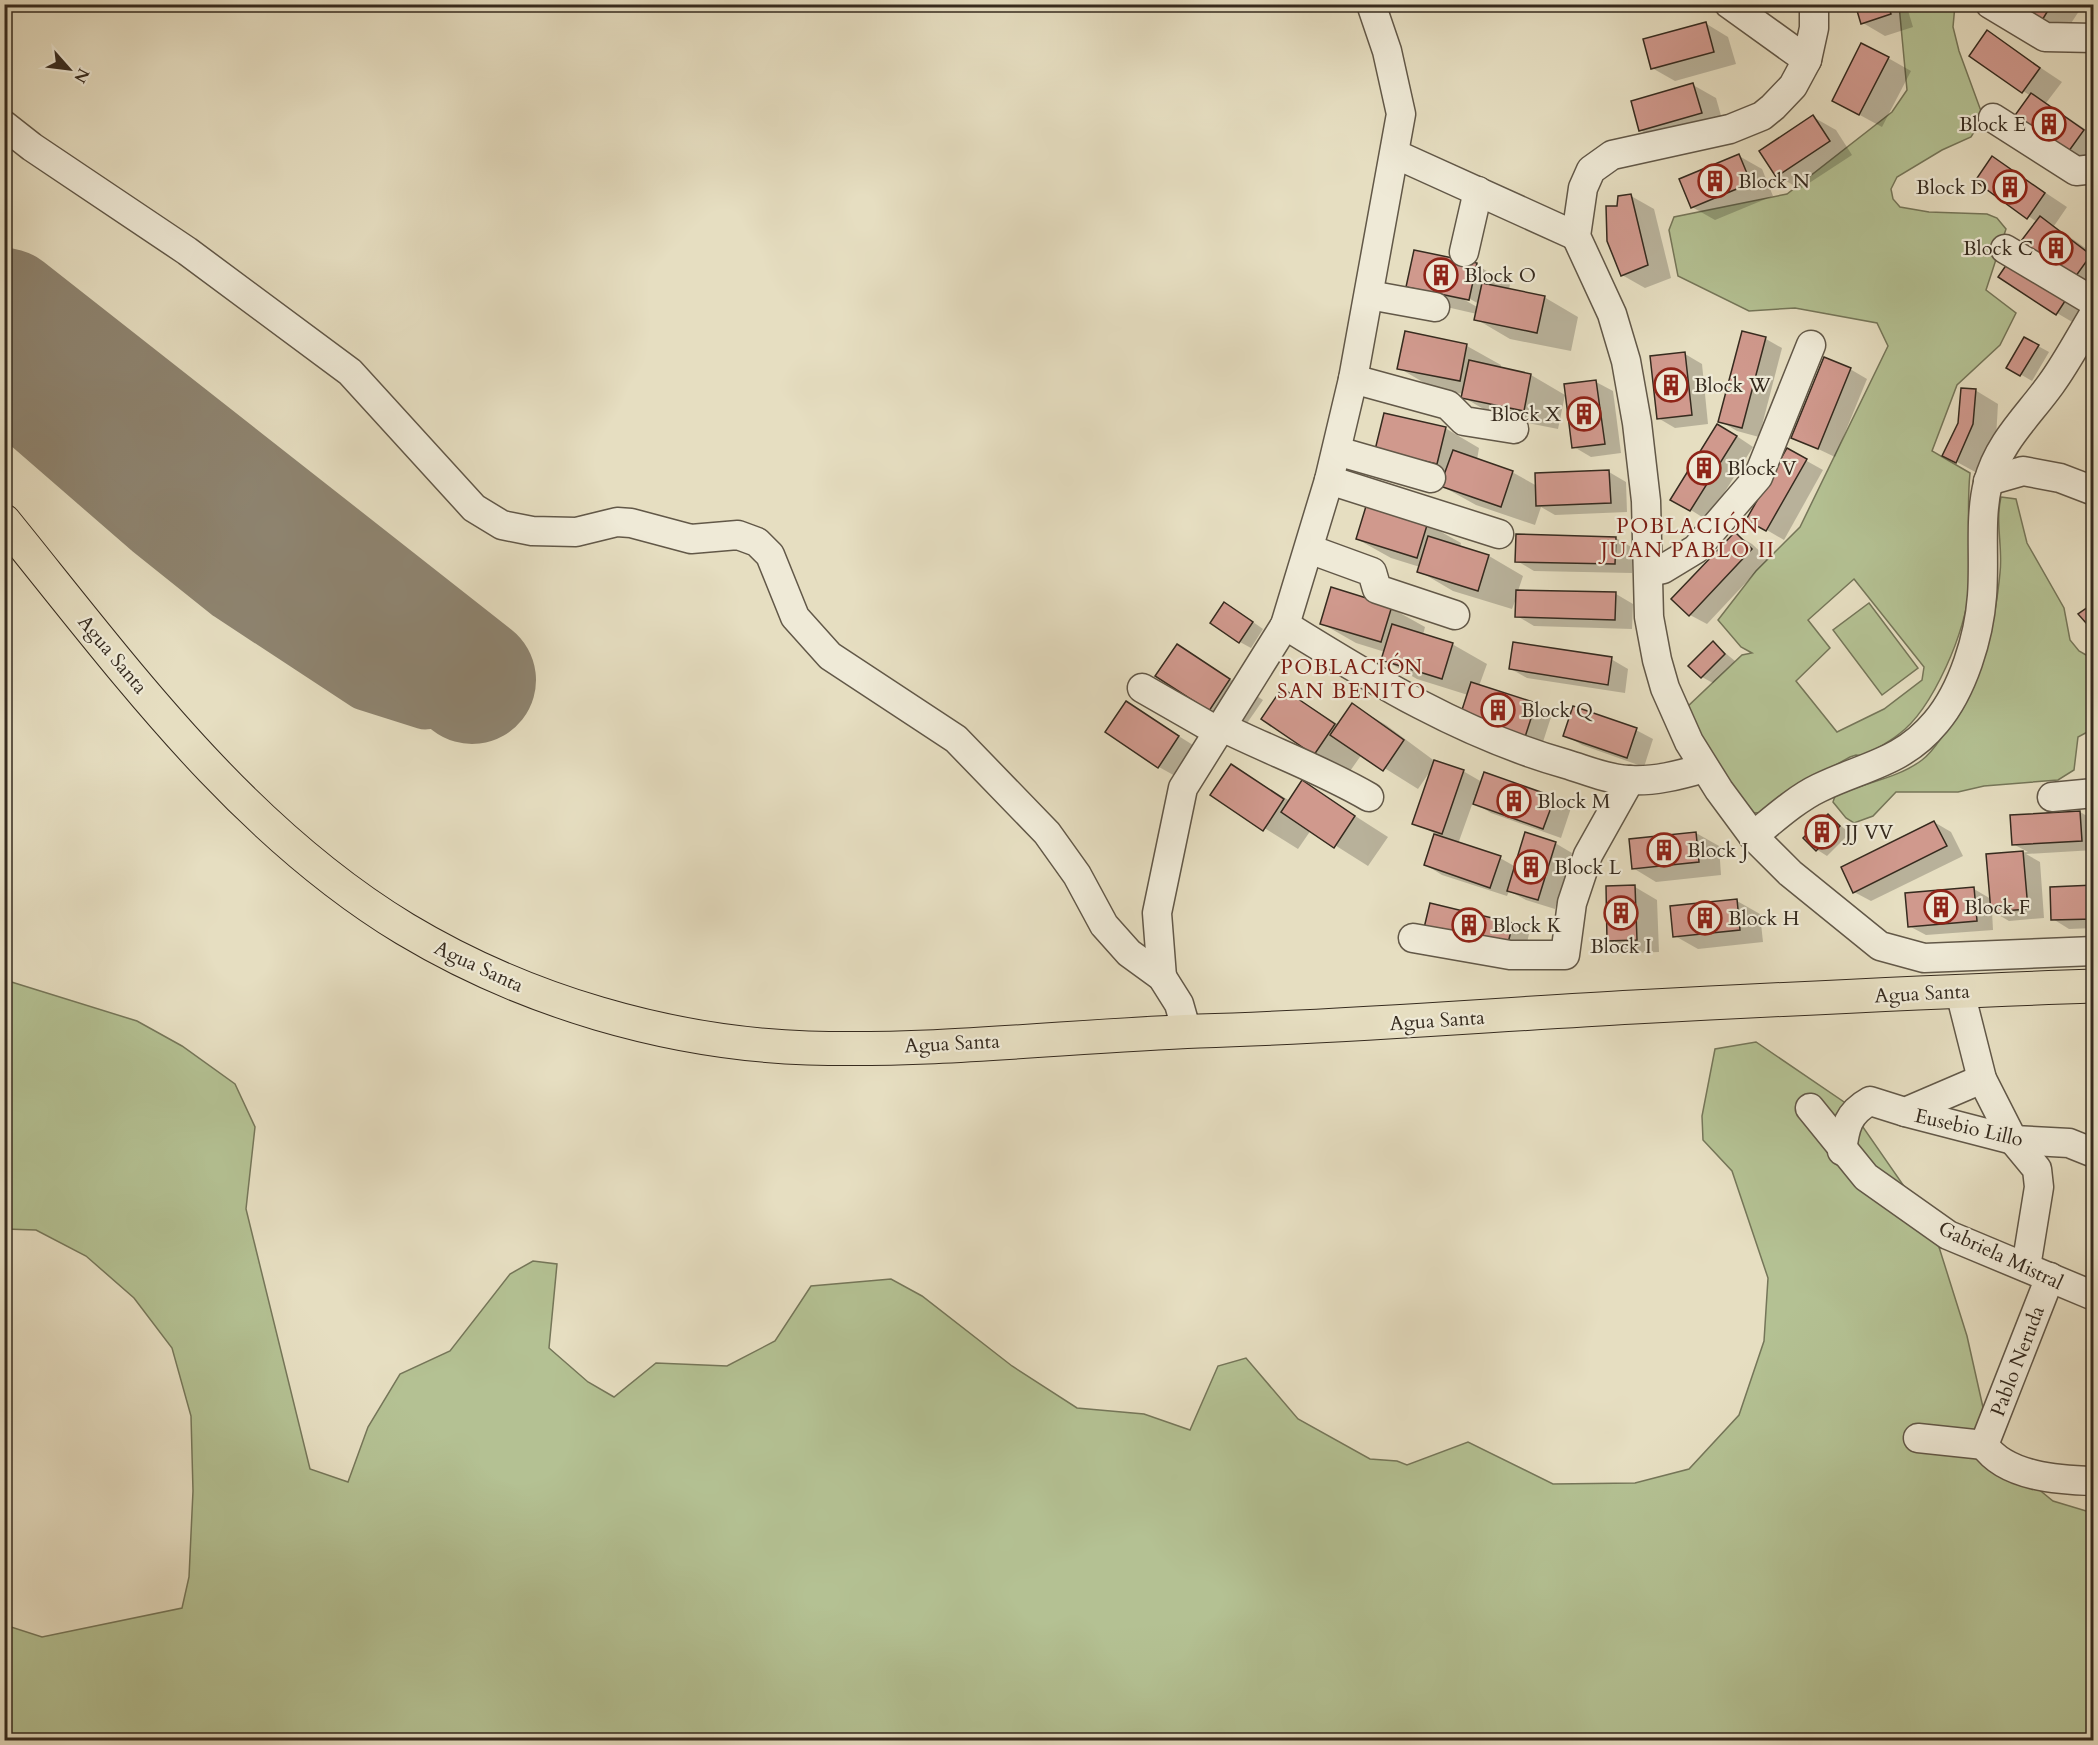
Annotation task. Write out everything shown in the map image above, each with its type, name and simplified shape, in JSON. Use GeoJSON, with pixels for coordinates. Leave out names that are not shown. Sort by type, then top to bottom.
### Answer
{"type":"FeatureCollection","features":[{"type":"Feature","properties":{"kind":"main road","name":"Agua Santa"},"geometry":{"type":"LineString","coordinates":[[4,521],[184,738],[257,816],[320,870],[368,905],[446,952],[494,975],[606,1016],[700,1037],[809,1048],[871,1047],[1377,1024],[1633,1007],[2094,986]]}},
{"type":"Feature","properties":{"kind":"street"},"geometry":{"type":"LineString","coordinates":[[1162,977],[1157,913],[1183,788],[1286,625],[1329,480],[1353,379],[1401,114],[1386,51],[1371,4]]}},
{"type":"Feature","properties":{"kind":"street"},"geometry":{"type":"LineString","coordinates":[[1729,4],[1807,60]]}},
{"type":"Feature","properties":{"kind":"street"},"geometry":{"type":"LineString","coordinates":[[1814,4],[1814,28],[1807,60],[1793,86],[1762,116],[1730,129],[1619,153],[1598,164],[1586,179],[1583,188],[1576,236],[1612,315],[1629,377],[1642,462],[1649,572],[1649,616],[1657,660],[1677,714],[1704,768],[1753,836],[1790,873],[1880,946],[1924,958],[2094,951]]}},
{"type":"Feature","properties":{"kind":"street"},"geometry":{"type":"LineString","coordinates":[[1990,4],[2045,37],[2094,38]]}},
{"type":"Feature","properties":{"kind":"street"},"geometry":{"type":"LineString","coordinates":[[1994,118],[2076,171],[2094,169]]}},
{"type":"Feature","properties":{"kind":"street"},"geometry":{"type":"LineString","coordinates":[[4,124],[32,147],[187,251],[350,372],[474,508],[487,517],[502,525],[532,531],[576,532],[617,522],[631,523],[691,539],[738,535],[756,542],[770,555],[795,617],[830,656],[956,739],[1047,833],[1077,875],[1104,925],[1129,953],[1162,977],[1179,1004],[1187,1032]]}},
{"type":"Feature","properties":{"kind":"street"},"geometry":{"type":"LineString","coordinates":[[1395,154],[1576,236]]}},
{"type":"Feature","properties":{"kind":"street"},"geometry":{"type":"LineString","coordinates":[[1464,252],[1478,190]]}},
{"type":"Feature","properties":{"kind":"street"},"geometry":{"type":"LineString","coordinates":[[2005,249],[2094,302]]}},
{"type":"Feature","properties":{"kind":"street"},"geometry":{"type":"LineString","coordinates":[[1369,295],[1435,307]]}},
{"type":"Feature","properties":{"kind":"street"},"geometry":{"type":"LineString","coordinates":[[1753,836],[1817,788],[1885,763],[1912,747],[1937,721],[1955,693],[1976,629],[1982,597],[1983,510],[1988,482],[1998,455],[2051,383],[2094,314]]}},
{"type":"Feature","properties":{"kind":"street"},"geometry":{"type":"LineString","coordinates":[[1649,572],[1664,569],[1696,549],[1758,477],[1811,345]]}},
{"type":"Feature","properties":{"kind":"street"},"geometry":{"type":"LineString","coordinates":[[1353,379],[1448,405],[1464,421],[1514,429]]}},
{"type":"Feature","properties":{"kind":"street"},"geometry":{"type":"LineString","coordinates":[[2018,425],[2024,471]]}},
{"type":"Feature","properties":{"kind":"street"},"geometry":{"type":"LineString","coordinates":[[1336,451],[1431,478]]}},
{"type":"Feature","properties":{"kind":"street"},"geometry":{"type":"LineString","coordinates":[[1988,482],[2024,471],[2060,478],[2094,491]]}},
{"type":"Feature","properties":{"kind":"street"},"geometry":{"type":"LineString","coordinates":[[1329,480],[1499,534]]}},
{"type":"Feature","properties":{"kind":"street"},"geometry":{"type":"LineString","coordinates":[[1309,549],[1372,572],[1377,590],[1455,615]]}},
{"type":"Feature","properties":{"kind":"street"},"geometry":{"type":"LineString","coordinates":[[1286,625],[1404,698],[1465,728],[1546,759],[1602,776],[1630,780],[1659,778],[1704,768]]}},
{"type":"Feature","properties":{"kind":"street"},"geometry":{"type":"LineString","coordinates":[[1142,688],[1219,729],[1331,775],[1370,796]]}},
{"type":"Feature","properties":{"kind":"street"},"geometry":{"type":"LineString","coordinates":[[1413,938],[1510,955],[1565,956],[1572,903],[1588,855],[1630,780]]}},
{"type":"Feature","properties":{"kind":"street"},"geometry":{"type":"LineString","coordinates":[[2052,797],[2094,793]]}},
{"type":"Feature","properties":{"kind":"street","name":"Pablo Neruda"},"geometry":{"type":"LineString","coordinates":[[1960,992],[1982,1078],[2013,1140],[2037,1169],[2039,1187],[2038,1272],[1984,1445]]}},
{"type":"Feature","properties":{"kind":"street"},"geometry":{"type":"LineString","coordinates":[[1905,1112],[1982,1078]]}},
{"type":"Feature","properties":{"kind":"street","name":"Eusebio Lillo"},"geometry":{"type":"LineString","coordinates":[[1842,1151],[1844,1133],[1855,1109],[1870,1101],[2013,1140],[2081,1148]]}},
{"type":"Feature","properties":{"kind":"street","name":"Gabriela Mistral"},"geometry":{"type":"LineString","coordinates":[[1810,1108],[1842,1151],[1866,1177],[1948,1234],[2094,1296]]}},
{"type":"Feature","properties":{"kind":"street"},"geometry":{"type":"LineString","coordinates":[[1918,1438],[1984,1445],[1991,1454],[2024,1472],[2054,1480],[2094,1481]]}},
{"type":"Feature","properties":{"kind":"green space"},"geometry":{"type":"Polygon","coordinates":[[[1899,5],[1955,5],[1953,27],[1959,51],[1981,111],[1979,124],[1971,137],[1942,150],[1897,177],[1891,189],[1893,199],[1900,207],[1929,212],[1987,214],[1997,218],[2006,229],[1986,290],[2016,313],[2000,345],[1957,385],[1932,451],[1970,473],[1967,605],[1946,667],[1936,688],[1912,722],[1895,737],[1864,756],[1850,757],[1796,787],[1766,812],[1754,813],[1709,756],[1685,709],[1742,655],[1752,653],[1741,647],[1718,620],[1756,571],[1800,527],[1888,346],[1877,323],[1795,308],[1749,311],[1678,276],[1669,230],[1674,217],[1787,194],[1892,112],[1907,90],[1899,5]],[[1854,579],[1808,620],[1830,648],[1796,681],[1837,732],[1884,709],[1922,680],[1924,667],[1854,579]]]}},
{"type":"Feature","properties":{"kind":"green space"},"geometry":{"type":"Polygon","coordinates":[[[2001,497],[2016,499],[2027,543],[2064,608],[2070,640],[2079,651],[2093,659],[2093,729],[2078,737],[2074,770],[2058,780],[1984,786],[1958,792],[1896,792],[1873,816],[1854,823],[1846,818],[1833,802],[1835,796],[1902,772],[1922,760],[1942,737],[1970,683],[1989,636],[1996,605],[2001,564],[1999,506],[2001,497]]]}},
{"type":"Feature","properties":{"kind":"green space"},"geometry":{"type":"Polygon","coordinates":[[[1869,603],[1918,668],[1882,695],[1833,630],[1869,603]]]}},
{"type":"Feature","properties":{"kind":"green space"},"geometry":{"type":"Polygon","coordinates":[[[5,980],[137,1021],[182,1046],[235,1084],[255,1127],[246,1209],[310,1469],[348,1482],[368,1427],[400,1374],[450,1351],[510,1274],[533,1261],[557,1264],[549,1348],[588,1382],[614,1397],[656,1363],[727,1366],[775,1341],[811,1286],[891,1279],[922,1296],[1012,1366],[1077,1408],[1144,1414],[1190,1430],[1218,1366],[1246,1358],[1298,1419],[1370,1459],[1397,1461],[1407,1465],[1468,1442],[1553,1484],[1635,1483],[1689,1469],[1739,1415],[1764,1341],[1768,1278],[1732,1171],[1703,1140],[1702,1116],[1715,1049],[1756,1042],[1847,1104],[1933,1228],[1967,1336],[1993,1452],[2053,1501],[2093,1513],[2093,1740],[5,1740],[5,1625],[42,1637],[182,1608],[189,1577],[193,1491],[191,1416],[172,1348],[134,1298],[86,1256],[36,1230],[5,1229],[5,980]]]}},
{"type":"Feature","properties":{"kind":"building"},"geometry":{"type":"Polygon","coordinates":[[[1855,4],[1888,4],[1891,14],[1861,24],[1855,4]]]}},
{"type":"Feature","properties":{"kind":"building"},"geometry":{"type":"Polygon","coordinates":[[[2015,4],[2052,4],[2041,22],[2015,4]]]}},
{"type":"Feature","properties":{"kind":"building"},"geometry":{"type":"Polygon","coordinates":[[[1706,22],[1714,52],[1651,69],[1643,39],[1706,22]]]}},
{"type":"Feature","properties":{"kind":"building"},"geometry":{"type":"Polygon","coordinates":[[[1987,30],[2040,68],[2022,93],[1969,56],[1987,30]]]}},
{"type":"Feature","properties":{"kind":"building"},"geometry":{"type":"Polygon","coordinates":[[[1861,43],[1889,57],[1859,115],[1832,101],[1861,43]]]}},
{"type":"Feature","properties":{"kind":"building"},"geometry":{"type":"Polygon","coordinates":[[[1693,83],[1702,113],[1639,131],[1631,101],[1693,83]]]}},
{"type":"Feature","properties":{"kind":"building","name":"Block E"},"geometry":{"type":"Polygon","coordinates":[[[2031,93],[2084,130],[2066,155],[2013,118],[2031,93]]]}},
{"type":"Feature","properties":{"kind":"building"},"geometry":{"type":"Polygon","coordinates":[[[1813,115],[1830,141],[1776,177],[1759,151],[1813,115]]]}},
{"type":"Feature","properties":{"kind":"building","name":"Block N"},"geometry":{"type":"Polygon","coordinates":[[[1739,154],[1751,183],[1691,208],[1679,179],[1739,154]]]}},
{"type":"Feature","properties":{"kind":"building","name":"Block D"},"geometry":{"type":"Polygon","coordinates":[[[1992,156],[2045,193],[2027,219],[1975,181],[1992,156]]]}},
{"type":"Feature","properties":{"kind":"building"},"geometry":{"type":"Polygon","coordinates":[[[1631,194],[1648,265],[1621,276],[1607,241],[1606,206],[1617,206],[1618,196],[1631,194]]]}},
{"type":"Feature","properties":{"kind":"building","name":"Block C"},"geometry":{"type":"Polygon","coordinates":[[[2040,216],[2091,255],[2073,280],[2021,241],[2040,216]]]}},
{"type":"Feature","properties":{"kind":"building","name":"Block O"},"geometry":{"type":"Polygon","coordinates":[[[1414,250],[1477,263],[1469,300],[1406,287],[1414,250]]]}},
{"type":"Feature","properties":{"kind":"building"},"geometry":{"type":"Polygon","coordinates":[[[2009,261],[2067,298],[2056,315],[1998,277],[2009,261]]]}},
{"type":"Feature","properties":{"kind":"building"},"geometry":{"type":"Polygon","coordinates":[[[1482,283],[1545,296],[1537,333],[1474,320],[1482,283]]]}},
{"type":"Feature","properties":{"kind":"building"},"geometry":{"type":"Polygon","coordinates":[[[1405,331],[1467,344],[1460,381],[1397,369],[1405,331]]]}},
{"type":"Feature","properties":{"kind":"building"},"geometry":{"type":"Polygon","coordinates":[[[1742,331],[1766,337],[1742,428],[1718,422],[1742,331]]]}},
{"type":"Feature","properties":{"kind":"building"},"geometry":{"type":"Polygon","coordinates":[[[2024,337],[2039,345],[2020,376],[2006,368],[2024,337]]]}},
{"type":"Feature","properties":{"kind":"building","name":"Block W"},"geometry":{"type":"Polygon","coordinates":[[[1685,352],[1692,415],[1657,419],[1650,356],[1685,352]]]}},
{"type":"Feature","properties":{"kind":"building"},"geometry":{"type":"Polygon","coordinates":[[[1824,357],[1851,368],[1818,449],[1791,438],[1824,357]]]}},
{"type":"Feature","properties":{"kind":"building"},"geometry":{"type":"Polygon","coordinates":[[[1469,360],[1531,374],[1524,411],[1461,398],[1469,360]]]}},
{"type":"Feature","properties":{"kind":"building","name":"Block X"},"geometry":{"type":"Polygon","coordinates":[[[1596,380],[1605,444],[1572,448],[1564,384],[1596,380]]]}},
{"type":"Feature","properties":{"kind":"building"},"geometry":{"type":"Polygon","coordinates":[[[1961,388],[1976,389],[1973,424],[1956,463],[1942,456],[1958,423],[1961,388]]]}},
{"type":"Feature","properties":{"kind":"building"},"geometry":{"type":"Polygon","coordinates":[[[1384,413],[1446,427],[1437,464],[1375,450],[1384,413]]]}},
{"type":"Feature","properties":{"kind":"building","name":"Block V"},"geometry":{"type":"Polygon","coordinates":[[[1717,424],[1737,436],[1690,511],[1670,500],[1717,424]]]}},
{"type":"Feature","properties":{"kind":"building"},"geometry":{"type":"Polygon","coordinates":[[[1787,448],[1807,459],[1766,531],[1746,520],[1787,448]]]}},
{"type":"Feature","properties":{"kind":"building"},"geometry":{"type":"Polygon","coordinates":[[[1453,450],[1513,471],[1501,507],[1440,486],[1453,450]]]}},
{"type":"Feature","properties":{"kind":"building"},"geometry":{"type":"Polygon","coordinates":[[[1609,470],[1611,503],[1536,506],[1535,473],[1609,470]]]}},
{"type":"Feature","properties":{"kind":"building"},"geometry":{"type":"Polygon","coordinates":[[[1367,503],[1428,522],[1417,558],[1356,539],[1367,503]]]}},
{"type":"Feature","properties":{"kind":"building"},"geometry":{"type":"Polygon","coordinates":[[[1735,532],[1752,549],[1689,616],[1671,599],[1735,532]]]}},
{"type":"Feature","properties":{"kind":"building"},"geometry":{"type":"Polygon","coordinates":[[[1516,534],[1616,537],[1615,564],[1515,562],[1516,534]]]}},
{"type":"Feature","properties":{"kind":"building"},"geometry":{"type":"Polygon","coordinates":[[[1428,536],[1489,555],[1478,591],[1417,572],[1428,536]]]}},
{"type":"Feature","properties":{"kind":"building"},"geometry":{"type":"Polygon","coordinates":[[[1331,587],[1392,606],[1381,642],[1320,624],[1331,587]]]}},
{"type":"Feature","properties":{"kind":"building"},"geometry":{"type":"Polygon","coordinates":[[[1516,590],[1616,592],[1615,620],[1515,617],[1516,590]]]}},
{"type":"Feature","properties":{"kind":"building"},"geometry":{"type":"Polygon","coordinates":[[[1224,602],[1253,622],[1239,643],[1210,623],[1224,602]]]}},
{"type":"Feature","properties":{"kind":"building"},"geometry":{"type":"Polygon","coordinates":[[[2094,603],[2094,632],[2078,614],[2094,603]]]}},
{"type":"Feature","properties":{"kind":"building"},"geometry":{"type":"Polygon","coordinates":[[[1392,624],[1453,643],[1442,679],[1381,660],[1392,624]]]}},
{"type":"Feature","properties":{"kind":"building"},"geometry":{"type":"Polygon","coordinates":[[[1713,641],[1725,654],[1701,678],[1688,666],[1713,641]]]}},
{"type":"Feature","properties":{"kind":"building"},"geometry":{"type":"Polygon","coordinates":[[[1513,642],[1612,657],[1608,685],[1509,669],[1513,642]]]}},
{"type":"Feature","properties":{"kind":"building"},"geometry":{"type":"Polygon","coordinates":[[[1177,644],[1230,679],[1209,711],[1155,676],[1177,644]]]}},
{"type":"Feature","properties":{"kind":"building","name":"Block Q"},"geometry":{"type":"Polygon","coordinates":[[[1471,682],[1536,703],[1525,737],[1460,716],[1471,682]]]}},
{"type":"Feature","properties":{"kind":"building"},"geometry":{"type":"Polygon","coordinates":[[[1282,688],[1335,724],[1314,755],[1261,719],[1282,688]]]}},
{"type":"Feature","properties":{"kind":"building"},"geometry":{"type":"Polygon","coordinates":[[[1126,701],[1179,736],[1158,768],[1105,732],[1126,701]]]}},
{"type":"Feature","properties":{"kind":"building"},"geometry":{"type":"Polygon","coordinates":[[[1352,703],[1404,740],[1383,771],[1330,735],[1352,703]]]}},
{"type":"Feature","properties":{"kind":"building"},"geometry":{"type":"Polygon","coordinates":[[[1573,706],[1637,728],[1627,758],[1563,736],[1573,706]]]}},
{"type":"Feature","properties":{"kind":"building"},"geometry":{"type":"Polygon","coordinates":[[[1434,760],[1464,770],[1442,834],[1412,824],[1434,760]]]}},
{"type":"Feature","properties":{"kind":"building"},"geometry":{"type":"Polygon","coordinates":[[[1231,764],[1284,799],[1263,831],[1210,795],[1231,764]]]}},
{"type":"Feature","properties":{"kind":"building","name":"Block M"},"geometry":{"type":"Polygon","coordinates":[[[1484,772],[1555,797],[1543,829],[1473,804],[1484,772]]]}},
{"type":"Feature","properties":{"kind":"building"},"geometry":{"type":"Polygon","coordinates":[[[1302,780],[1355,816],[1334,848],[1281,812],[1302,780]]]}},
{"type":"Feature","properties":{"kind":"building"},"geometry":{"type":"Polygon","coordinates":[[[2080,811],[2082,841],[2012,845],[2010,815],[2080,811]]]}},
{"type":"Feature","properties":{"kind":"building","name":"JJ VV"},"geometry":{"type":"Polygon","coordinates":[[[1828,814],[1840,826],[1816,851],[1803,838],[1828,814]]]}},
{"type":"Feature","properties":{"kind":"building"},"geometry":{"type":"Polygon","coordinates":[[[1934,821],[1947,846],[1853,893],[1841,867],[1934,821]]]}},
{"type":"Feature","properties":{"kind":"building","name":"Block L"},"geometry":{"type":"Polygon","coordinates":[[[1525,832],[1556,842],[1538,900],[1507,891],[1525,832]]]}},
{"type":"Feature","properties":{"kind":"building","name":"Block J"},"geometry":{"type":"Polygon","coordinates":[[[1696,832],[1699,862],[1632,869],[1629,839],[1696,832]]]}},
{"type":"Feature","properties":{"kind":"building"},"geometry":{"type":"Polygon","coordinates":[[[1434,834],[1501,856],[1490,888],[1424,865],[1434,834]]]}},
{"type":"Feature","properties":{"kind":"building"},"geometry":{"type":"Polygon","coordinates":[[[2023,851],[2028,909],[1991,912],[1986,854],[2023,851]]]}},
{"type":"Feature","properties":{"kind":"building","name":"Block I"},"geometry":{"type":"Polygon","coordinates":[[[1635,885],[1637,940],[1607,941],[1606,886],[1635,885]]]}},
{"type":"Feature","properties":{"kind":"building"},"geometry":{"type":"Polygon","coordinates":[[[2094,885],[2094,919],[2051,920],[2050,887],[2094,885]]]}},
{"type":"Feature","properties":{"kind":"building","name":"Block F"},"geometry":{"type":"Polygon","coordinates":[[[1974,887],[1977,921],[1908,927],[1905,893],[1974,887]]]}},
{"type":"Feature","properties":{"kind":"building","name":"Block H"},"geometry":{"type":"Polygon","coordinates":[[[1737,899],[1740,930],[1673,937],[1670,906],[1737,899]]]}},
{"type":"Feature","properties":{"kind":"building","name":"Block K"},"geometry":{"type":"Polygon","coordinates":[[[1430,903],[1513,923],[1507,947],[1424,928],[1430,903]]]}},
{"type":"Feature","properties":{"kind":"taxiway"},"geometry":{"type":"LineString","coordinates":[[4,406],[148,531],[228,595],[365,685],[425,704],[472,680]]}},
{"type":"Feature","properties":{"kind":"runway"},"geometry":{"type":"LineString","coordinates":[[4,312],[472,680]]}},
{"type":"Feature","properties":{"kind":"place","name":"Block E"},"geometry":{"type":"Point","coordinates":[2049,124]}},
{"type":"Feature","properties":{"kind":"place","name":"Block N"},"geometry":{"type":"Point","coordinates":[1715,181]}},
{"type":"Feature","properties":{"kind":"place","name":"Block D"},"geometry":{"type":"Point","coordinates":[2010,187]}},
{"type":"Feature","properties":{"kind":"place","name":"Block C"},"geometry":{"type":"Point","coordinates":[2056,248]}},
{"type":"Feature","properties":{"kind":"place","name":"Block O"},"geometry":{"type":"Point","coordinates":[1441,275]}},
{"type":"Feature","properties":{"kind":"place","name":"Block W"},"geometry":{"type":"Point","coordinates":[1671,385]}},
{"type":"Feature","properties":{"kind":"place","name":"Block X"},"geometry":{"type":"Point","coordinates":[1584,414]}},
{"type":"Feature","properties":{"kind":"place","name":"Block V"},"geometry":{"type":"Point","coordinates":[1704,468]}},
{"type":"Feature","properties":{"kind":"place","name":"Block Q"},"geometry":{"type":"Point","coordinates":[1498,710]}},
{"type":"Feature","properties":{"kind":"place","name":"Block M"},"geometry":{"type":"Point","coordinates":[1514,801]}},
{"type":"Feature","properties":{"kind":"place","name":"JJ VV"},"geometry":{"type":"Point","coordinates":[1822,832]}},
{"type":"Feature","properties":{"kind":"place","name":"Block J"},"geometry":{"type":"Point","coordinates":[1664,850]}},
{"type":"Feature","properties":{"kind":"place","name":"Block L"},"geometry":{"type":"Point","coordinates":[1531,867]}},
{"type":"Feature","properties":{"kind":"place","name":"Block F"},"geometry":{"type":"Point","coordinates":[1941,907]}},
{"type":"Feature","properties":{"kind":"place","name":"Block I"},"geometry":{"type":"Point","coordinates":[1621,913]}},
{"type":"Feature","properties":{"kind":"place","name":"Block H"},"geometry":{"type":"Point","coordinates":[1705,918]}},
{"type":"Feature","properties":{"kind":"place","name":"Block K"},"geometry":{"type":"Point","coordinates":[1469,925]}},
{"type":"Feature","properties":{"kind":"district","name":"POBLACIÓN JUAN PABLO II"},"geometry":{"type":"Point","coordinates":[1688,538]}},
{"type":"Feature","properties":{"kind":"district","name":"POBLACIÓN SAN BENITO"},"geometry":{"type":"Point","coordinates":[1352,679]}}]}
